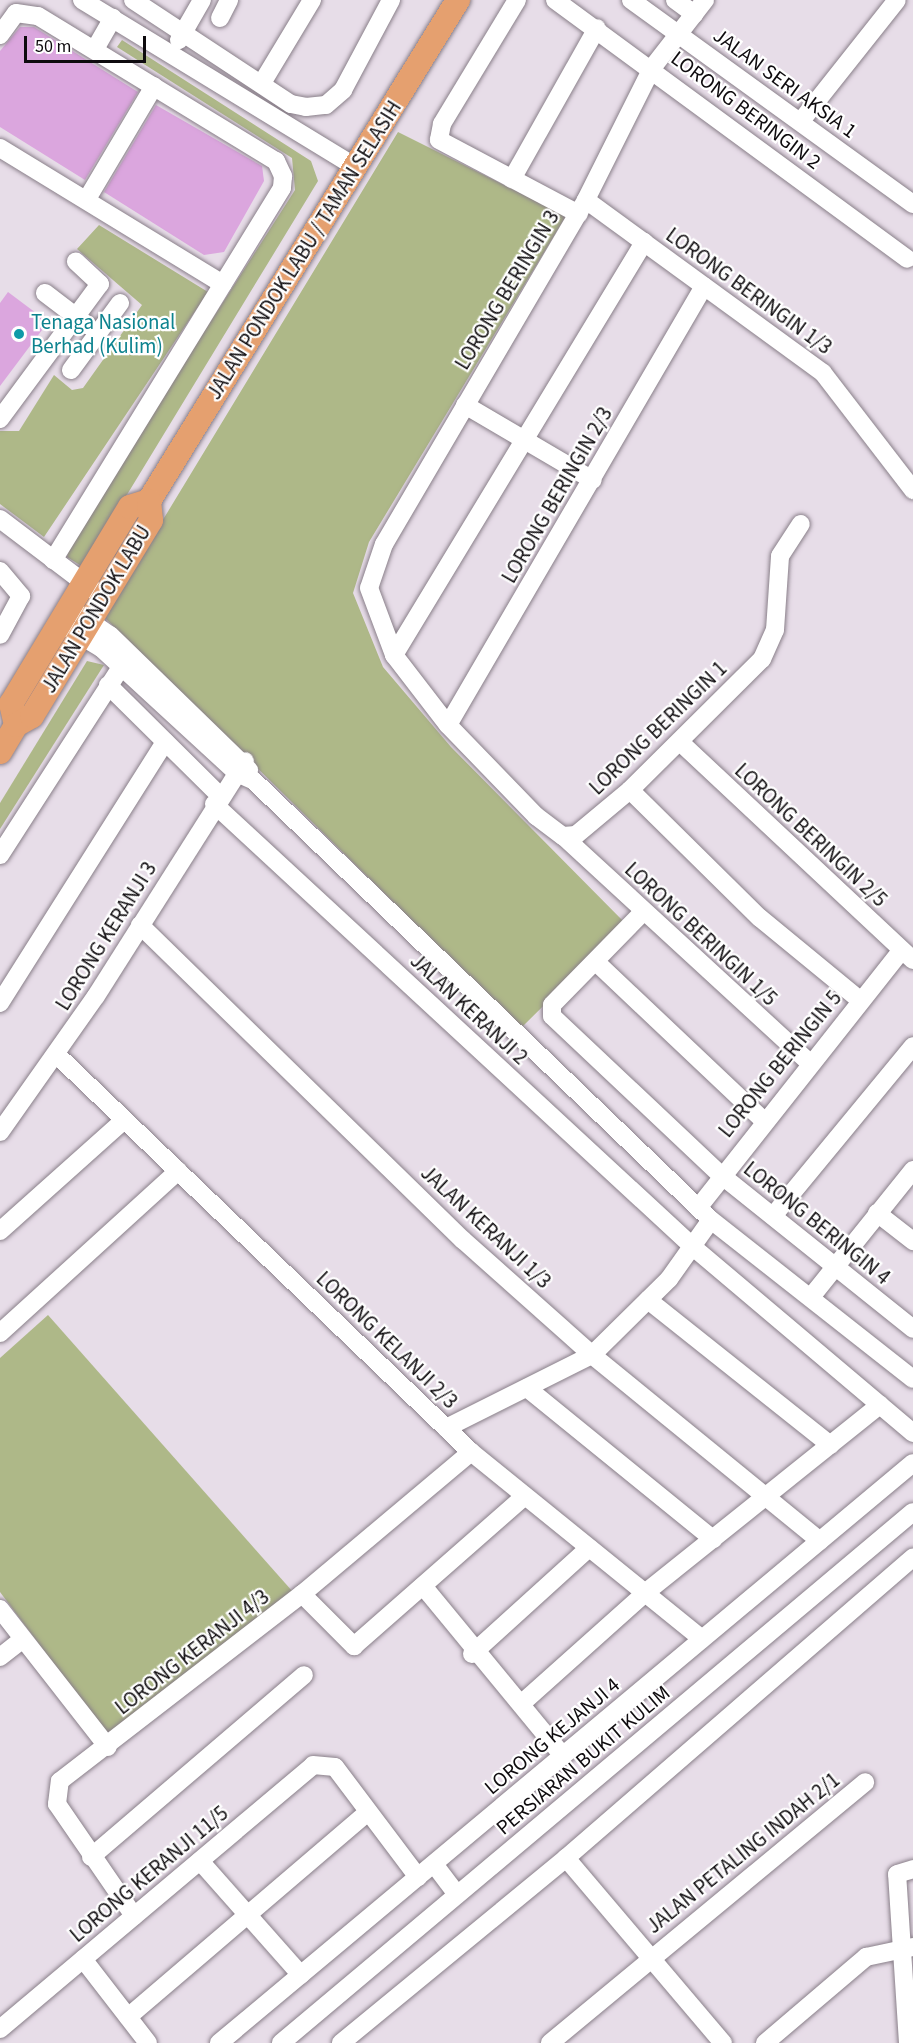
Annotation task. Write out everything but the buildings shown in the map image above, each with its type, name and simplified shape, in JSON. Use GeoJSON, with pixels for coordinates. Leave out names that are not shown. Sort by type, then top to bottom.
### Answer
{"type":"FeatureCollection","features":[{"type":"Feature","properties":{"kind":"main road","name":"JALAN PONDOK LABU / TAMAN SELASIH"},"geometry":{"type":"LineString","coordinates":[[149,501],[458,0]]}},
{"type":"Feature","properties":{"kind":"main road","name":"JALAN PONDOK LABU"},"geometry":{"type":"LineString","coordinates":[[0,752],[16,724],[32,717],[151,520],[149,501],[130,507],[11,704],[16,724]]}},
{"type":"Feature","properties":{"kind":"street"},"geometry":{"type":"LineString","coordinates":[[82,0],[172,52],[356,167]]}},
{"type":"Feature","properties":{"kind":"street"},"geometry":{"type":"LineString","coordinates":[[133,0],[291,104],[306,107],[326,105],[343,90],[391,0]]}},
{"type":"Feature","properties":{"kind":"street"},"geometry":{"type":"LineString","coordinates":[[172,52],[202,0]]}},
{"type":"Feature","properties":{"kind":"street"},"geometry":{"type":"LineString","coordinates":[[220,18],[229,0]]}},
{"type":"Feature","properties":{"kind":"street"},"geometry":{"type":"LineString","coordinates":[[262,83],[312,0]]}},
{"type":"Feature","properties":{"kind":"street"},"geometry":{"type":"LineString","coordinates":[[517,0],[442,124],[439,140],[512,179],[582,207]]}},
{"type":"Feature","properties":{"kind":"street","name":"LORONG BERINGIN 2"},"geometry":{"type":"LineString","coordinates":[[555,0],[652,68],[907,259]]}},
{"type":"Feature","properties":{"kind":"street","name":"JALAN SERI AKSIA 1"},"geometry":{"type":"LineString","coordinates":[[631,0],[913,204]]}},
{"type":"Feature","properties":{"kind":"street"},"geometry":{"type":"LineString","coordinates":[[675,0],[700,7]]}},
{"type":"Feature","properties":{"kind":"street"},"geometry":{"type":"LineString","coordinates":[[801,121],[897,0]]}},
{"type":"Feature","properties":{"kind":"street","name":"LORONG BERINGIN 3"},"geometry":{"type":"LineString","coordinates":[[373,568],[465,405],[582,207],[652,68],[700,7]]}},
{"type":"Feature","properties":{"kind":"street"},"geometry":{"type":"LineString","coordinates":[[0,35],[14,14],[30,13],[95,49],[276,161],[283,176],[282,188],[54,561]]}},
{"type":"Feature","properties":{"kind":"street"},"geometry":{"type":"LineString","coordinates":[[95,49],[113,18]]}},
{"type":"Feature","properties":{"kind":"street"},"geometry":{"type":"LineString","coordinates":[[512,179],[597,28]]}},
{"type":"Feature","properties":{"kind":"street"},"geometry":{"type":"LineString","coordinates":[[87,199],[154,86]]}},
{"type":"Feature","properties":{"kind":"street"},"geometry":{"type":"LineString","coordinates":[[0,148],[223,284]]}},
{"type":"Feature","properties":{"kind":"street","name":"LORONG BERINGIN 1/3"},"geometry":{"type":"LineString","coordinates":[[582,207],[644,242],[823,373],[913,490]]}},
{"type":"Feature","properties":{"kind":"street"},"geometry":{"type":"LineString","coordinates":[[394,655],[644,242]]}},
{"type":"Feature","properties":{"kind":"street"},"geometry":{"type":"LineString","coordinates":[[0,419],[100,284],[76,262]]}},
{"type":"Feature","properties":{"kind":"street","name":"LORONG BERINGIN 2/3"},"geometry":{"type":"LineString","coordinates":[[448,724],[593,480],[704,286]]}},
{"type":"Feature","properties":{"kind":"street"},"geometry":{"type":"LineString","coordinates":[[45,293],[98,333]]}},
{"type":"Feature","properties":{"kind":"street"},"geometry":{"type":"LineString","coordinates":[[71,370],[120,303]]}},
{"type":"Feature","properties":{"kind":"street"},"geometry":{"type":"LineString","coordinates":[[465,405],[593,480]]}},
{"type":"Feature","properties":{"kind":"street"},"geometry":{"type":"LineString","coordinates":[[0,519],[83,585],[104,598]]}},
{"type":"Feature","properties":{"kind":"street","name":"LORONG BERINGIN 1"},"geometry":{"type":"LineString","coordinates":[[563,836],[584,829],[630,790],[762,659],[775,630],[780,556],[801,524]]}},
{"type":"Feature","properties":{"kind":"street","name":"LORONG BERINGIN 1/5"},"geometry":{"type":"LineString","coordinates":[[373,568],[371,598],[394,655],[448,724],[536,816],[563,836],[810,1063]]}},
{"type":"Feature","properties":{"kind":"street"},"geometry":{"type":"LineString","coordinates":[[0,635],[19,606],[19,588],[6,576]]}},
{"type":"Feature","properties":{"kind":"street"},"geometry":{"type":"LineString","coordinates":[[65,615],[86,628],[245,771],[704,1214],[913,1379]]}},
{"type":"Feature","properties":{"kind":"street"},"geometry":{"type":"LineString","coordinates":[[86,628],[121,667],[245,771]]}},
{"type":"Feature","properties":{"kind":"street"},"geometry":{"type":"LineString","coordinates":[[0,855],[121,667]]}},
{"type":"Feature","properties":{"kind":"street","name":"JALAN KERANJI 2"},"geometry":{"type":"LineString","coordinates":[[108,685],[165,742],[217,800],[693,1247],[913,1433]]}},
{"type":"Feature","properties":{"kind":"street"},"geometry":{"type":"LineString","coordinates":[[0,1003],[165,742]]}},
{"type":"Feature","properties":{"kind":"street","name":"LORONG BERINGIN 2/5"},"geometry":{"type":"LineString","coordinates":[[680,742],[907,955]]}},
{"type":"Feature","properties":{"kind":"street","name":"LORONG KERANJI 3"},"geometry":{"type":"LineString","coordinates":[[0,1131],[57,1055],[217,800],[245,771]]}},
{"type":"Feature","properties":{"kind":"street"},"geometry":{"type":"LineString","coordinates":[[630,790],[760,918],[860,1000]]}},
{"type":"Feature","properties":{"kind":"street","name":"LORONG BERINGIN 4"},"geometry":{"type":"LineString","coordinates":[[644,912],[552,1005],[552,1016],[721,1174],[913,1329]]}},
{"type":"Feature","properties":{"kind":"street","name":"JALAN KERANJI 1/3"},"geometry":{"type":"LineString","coordinates":[[140,925],[463,1240],[592,1355],[820,1541]]}},
{"type":"Feature","properties":{"kind":"street","name":"LORONG BERINGIN 5"},"geometry":{"type":"LineString","coordinates":[[446,1428],[592,1355],[648,1300],[693,1247],[721,1174],[860,1000],[907,955]]}},
{"type":"Feature","properties":{"kind":"street"},"geometry":{"type":"LineString","coordinates":[[596,962],[764,1121]]}},
{"type":"Feature","properties":{"kind":"street"},"geometry":{"type":"LineString","coordinates":[[773,1216],[913,1046]]}},
{"type":"Feature","properties":{"kind":"street","name":"LORONG KELANJI 2/3"},"geometry":{"type":"LineString","coordinates":[[57,1055],[471,1452],[702,1639]]}},
{"type":"Feature","properties":{"kind":"street"},"geometry":{"type":"LineString","coordinates":[[0,1231],[124,1120]]}},
{"type":"Feature","properties":{"kind":"street"},"geometry":{"type":"LineString","coordinates":[[811,1297],[834,1264],[913,1170]]}},
{"type":"Feature","properties":{"kind":"street"},"geometry":{"type":"LineString","coordinates":[[1,1330],[178,1171]]}},
{"type":"Feature","properties":{"kind":"street"},"geometry":{"type":"LineString","coordinates":[[877,1213],[913,1241]]}},
{"type":"Feature","properties":{"kind":"street"},"geometry":{"type":"LineString","coordinates":[[648,1300],[830,1445]]}},
{"type":"Feature","properties":{"kind":"street"},"geometry":{"type":"LineString","coordinates":[[527,1388],[713,1539]]}},
{"type":"Feature","properties":{"kind":"street"},"geometry":{"type":"LineString","coordinates":[[521,1704],[645,1593],[880,1406]]}},
{"type":"Feature","properties":{"kind":"street","name":"LORONG KERANJI 4/3"},"geometry":{"type":"LineString","coordinates":[[134,1916],[91,1857],[57,1804],[60,1781],[108,1747],[302,1594],[471,1452]]}},
{"type":"Feature","properties":{"kind":"street","name":"LORONG KEJANJI 4"},"geometry":{"type":"LineString","coordinates":[[219,2043],[913,1463]]}},
{"type":"Feature","properties":{"kind":"street"},"geometry":{"type":"LineString","coordinates":[[302,1594],[354,1646],[525,1496]]}},
{"type":"Feature","properties":{"kind":"street","name":"PERSIARAN BUKIT KULIM"},"geometry":{"type":"LineString","coordinates":[[282,2043],[913,1512]]}},
{"type":"Feature","properties":{"kind":"street"},"geometry":{"type":"LineString","coordinates":[[474,1652],[589,1548]]}},
{"type":"Feature","properties":{"kind":"street"},"geometry":{"type":"LineString","coordinates":[[341,2043],[566,1858],[913,1557]]}},
{"type":"Feature","properties":{"kind":"street"},"geometry":{"type":"LineString","coordinates":[[423,1586],[474,1652],[521,1704],[563,1756]]}},
{"type":"Feature","properties":{"kind":"street"},"geometry":{"type":"LineString","coordinates":[[0,1609],[108,1747]]}},
{"type":"Feature","properties":{"kind":"street"},"geometry":{"type":"LineString","coordinates":[[0,1657],[23,1639]]}},
{"type":"Feature","properties":{"kind":"street"},"geometry":{"type":"LineString","coordinates":[[91,1857],[304,1675]]}},
{"type":"Feature","properties":{"kind":"street","name":"LORONG KERANJI 11/5"},"geometry":{"type":"LineString","coordinates":[[0,2029],[313,1765],[330,1764],[368,1812]]}},
{"type":"Feature","properties":{"kind":"street","name":"JALAN PETALING INDAH 2/1"},"geometry":{"type":"LineString","coordinates":[[650,1959],[865,1782]]}},
{"type":"Feature","properties":{"kind":"street"},"geometry":{"type":"LineString","coordinates":[[128,2017],[368,1812],[418,1877]]}},
{"type":"Feature","properties":{"kind":"street","name":"JALAN PETALING INDAH 2/1"},"geometry":{"type":"LineString","coordinates":[[566,1858],[723,2043]]}},
{"type":"Feature","properties":{"kind":"street"},"geometry":{"type":"LineString","coordinates":[[200,1861],[301,1975]]}},
{"type":"Feature","properties":{"kind":"street"},"geometry":{"type":"LineString","coordinates":[[434,1864],[457,1894]]}},
{"type":"Feature","properties":{"kind":"street"},"geometry":{"type":"LineString","coordinates":[[908,2043],[908,1948],[897,1874],[913,1869]]}},
{"type":"Feature","properties":{"kind":"street"},"geometry":{"type":"LineString","coordinates":[[765,2043],[866,1957],[908,1948]]}},
{"type":"Feature","properties":{"kind":"street"},"geometry":{"type":"LineString","coordinates":[[83,1959],[148,2043]]}},
{"type":"Feature","properties":{"kind":"street"},"geometry":{"type":"LineString","coordinates":[[550,2043],[650,1959]]}},
{"type":"Feature","properties":{"kind":"green space"},"geometry":{"type":"Polygon","coordinates":[[[122,40],[311,161],[318,181],[83,567],[67,557],[70,541],[295,190],[292,158],[117,47],[122,40]]]}},
{"type":"Feature","properties":{"kind":"green space"},"geometry":{"type":"Polygon","coordinates":[[[398,132],[566,216],[369,542],[353,593],[383,667],[451,747],[626,924],[521,1028],[104,617],[398,132]]]}},
{"type":"Feature","properties":{"kind":"green space"},"geometry":{"type":"Polygon","coordinates":[[[99,225],[208,292],[44,537],[0,504],[0,431],[19,431],[54,375],[72,390],[83,388],[142,305],[77,249],[99,225]]]}},
{"type":"Feature","properties":{"kind":"green space"},"geometry":{"type":"Polygon","coordinates":[[[87,661],[104,665],[0,829],[0,803],[87,661]]]}},
{"type":"Feature","properties":{"kind":"green space"},"geometry":{"type":"Polygon","coordinates":[[[48,1315],[293,1592],[110,1739],[0,1592],[0,1358],[48,1315]]]}},
{"type":"Feature","properties":{"kind":"place","name":"Tenaga Nasional Berhad (Kulim)"},"geometry":{"type":"Point","coordinates":[19,334]}}]}
